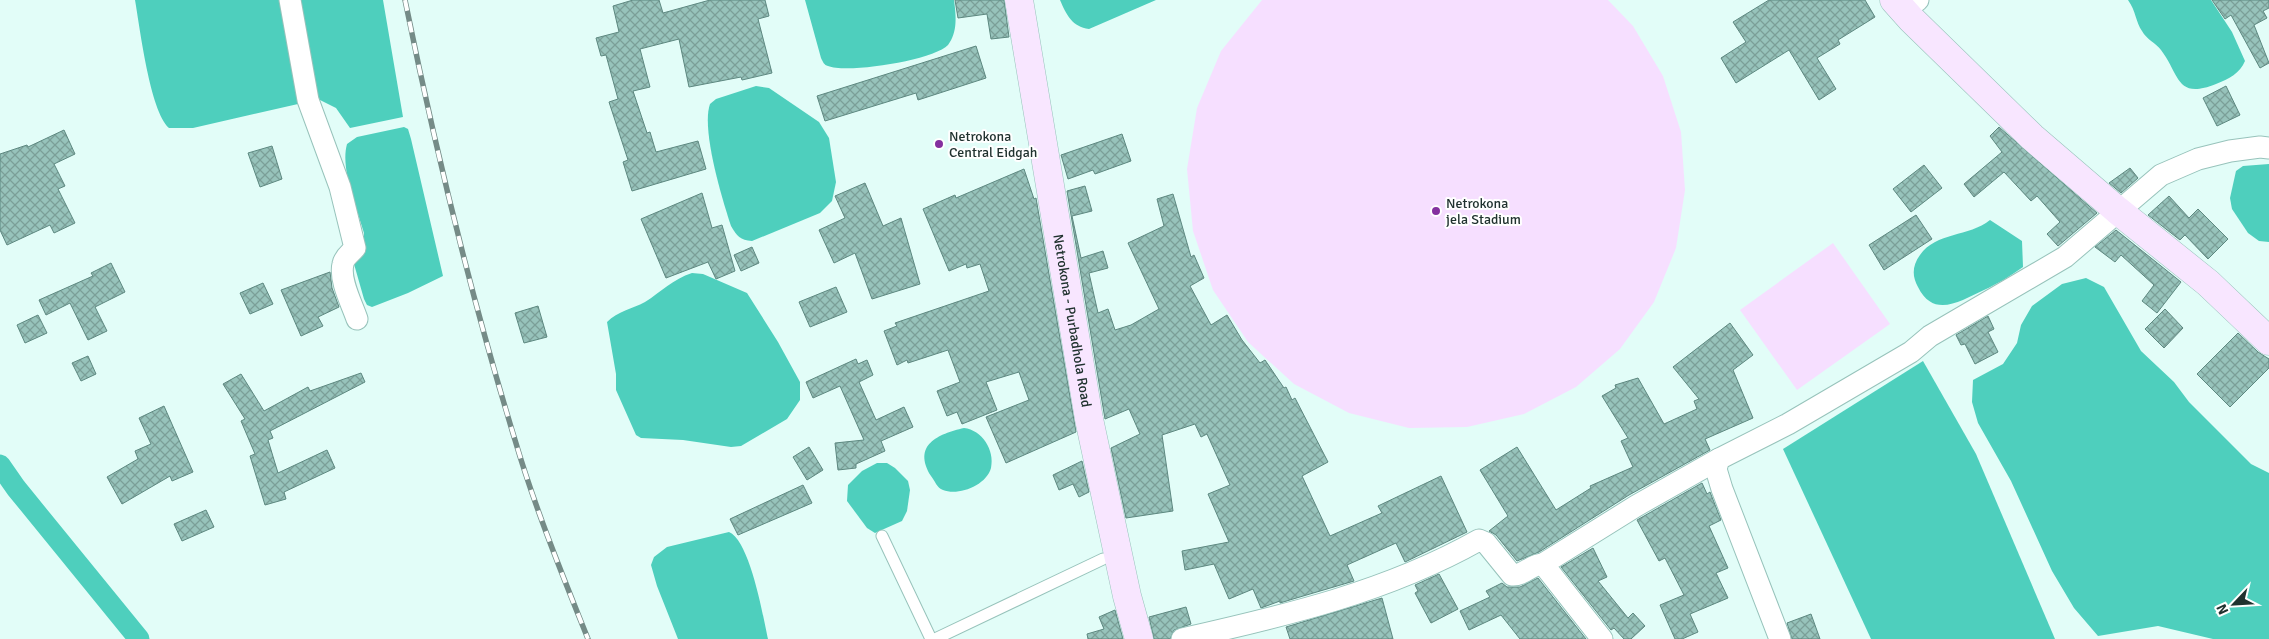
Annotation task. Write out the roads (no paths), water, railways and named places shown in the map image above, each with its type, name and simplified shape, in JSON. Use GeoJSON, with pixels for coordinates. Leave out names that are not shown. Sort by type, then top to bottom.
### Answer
{"type":"FeatureCollection","features":[{"type":"Feature","properties":{"kind":"main road","name":"Netrokona - Purbadhola Road"},"geometry":{"type":"LineString","coordinates":[[1019,0],[1089,419],[1127,596],[1139,639]]}},
{"type":"Feature","properties":{"kind":"main road"},"geometry":{"type":"LineString","coordinates":[[1905,4],[2032,136],[2118,210],[2208,283],[2269,341]]}},
{"type":"Feature","properties":{"kind":"street"},"geometry":{"type":"LineString","coordinates":[[290,0],[308,100],[340,187],[354,243],[355,248],[345,258],[342,265],[342,275],[357,319]]}},
{"type":"Feature","properties":{"kind":"street"},"geometry":{"type":"LineString","coordinates":[[1182,639],[1297,612],[1345,597],[1407,575],[1451,556],[1479,540],[1486,543],[1512,575],[1523,573],[1536,564],[1543,564],[1636,506],[1788,424],[1911,352],[1930,336],[2065,257],[2161,175],[2191,162],[2230,151],[2260,147],[2269,148]]}},
{"type":"Feature","properties":{"kind":"street"},"geometry":{"type":"LineString","coordinates":[[1720,459],[1716,469],[1722,489],[1780,639]]}},
{"type":"Feature","properties":{"kind":"street"},"geometry":{"type":"LineString","coordinates":[[1543,564],[1602,639]]}},
{"type":"Feature","properties":{"kind":"lane"},"geometry":{"type":"LineString","coordinates":[[882,536],[933,639],[1103,559]]}},
{"type":"Feature","properties":{"kind":"waterway"},"geometry":{"type":"LineString","coordinates":[[0,465],[16,488],[139,639]]}},
{"type":"Feature","properties":{"kind":"railway"},"geometry":{"type":"LineString","coordinates":[[405,0],[455,222],[483,331],[531,491],[588,639]]}},
{"type":"Feature","properties":{"kind":"place","name":"Netrokona Central Eidgah"},"geometry":{"type":"Point","coordinates":[939,144]}},
{"type":"Feature","properties":{"kind":"place","name":"Netrokona jela Stadium"},"geometry":{"type":"Point","coordinates":[1436,211]}}]}
